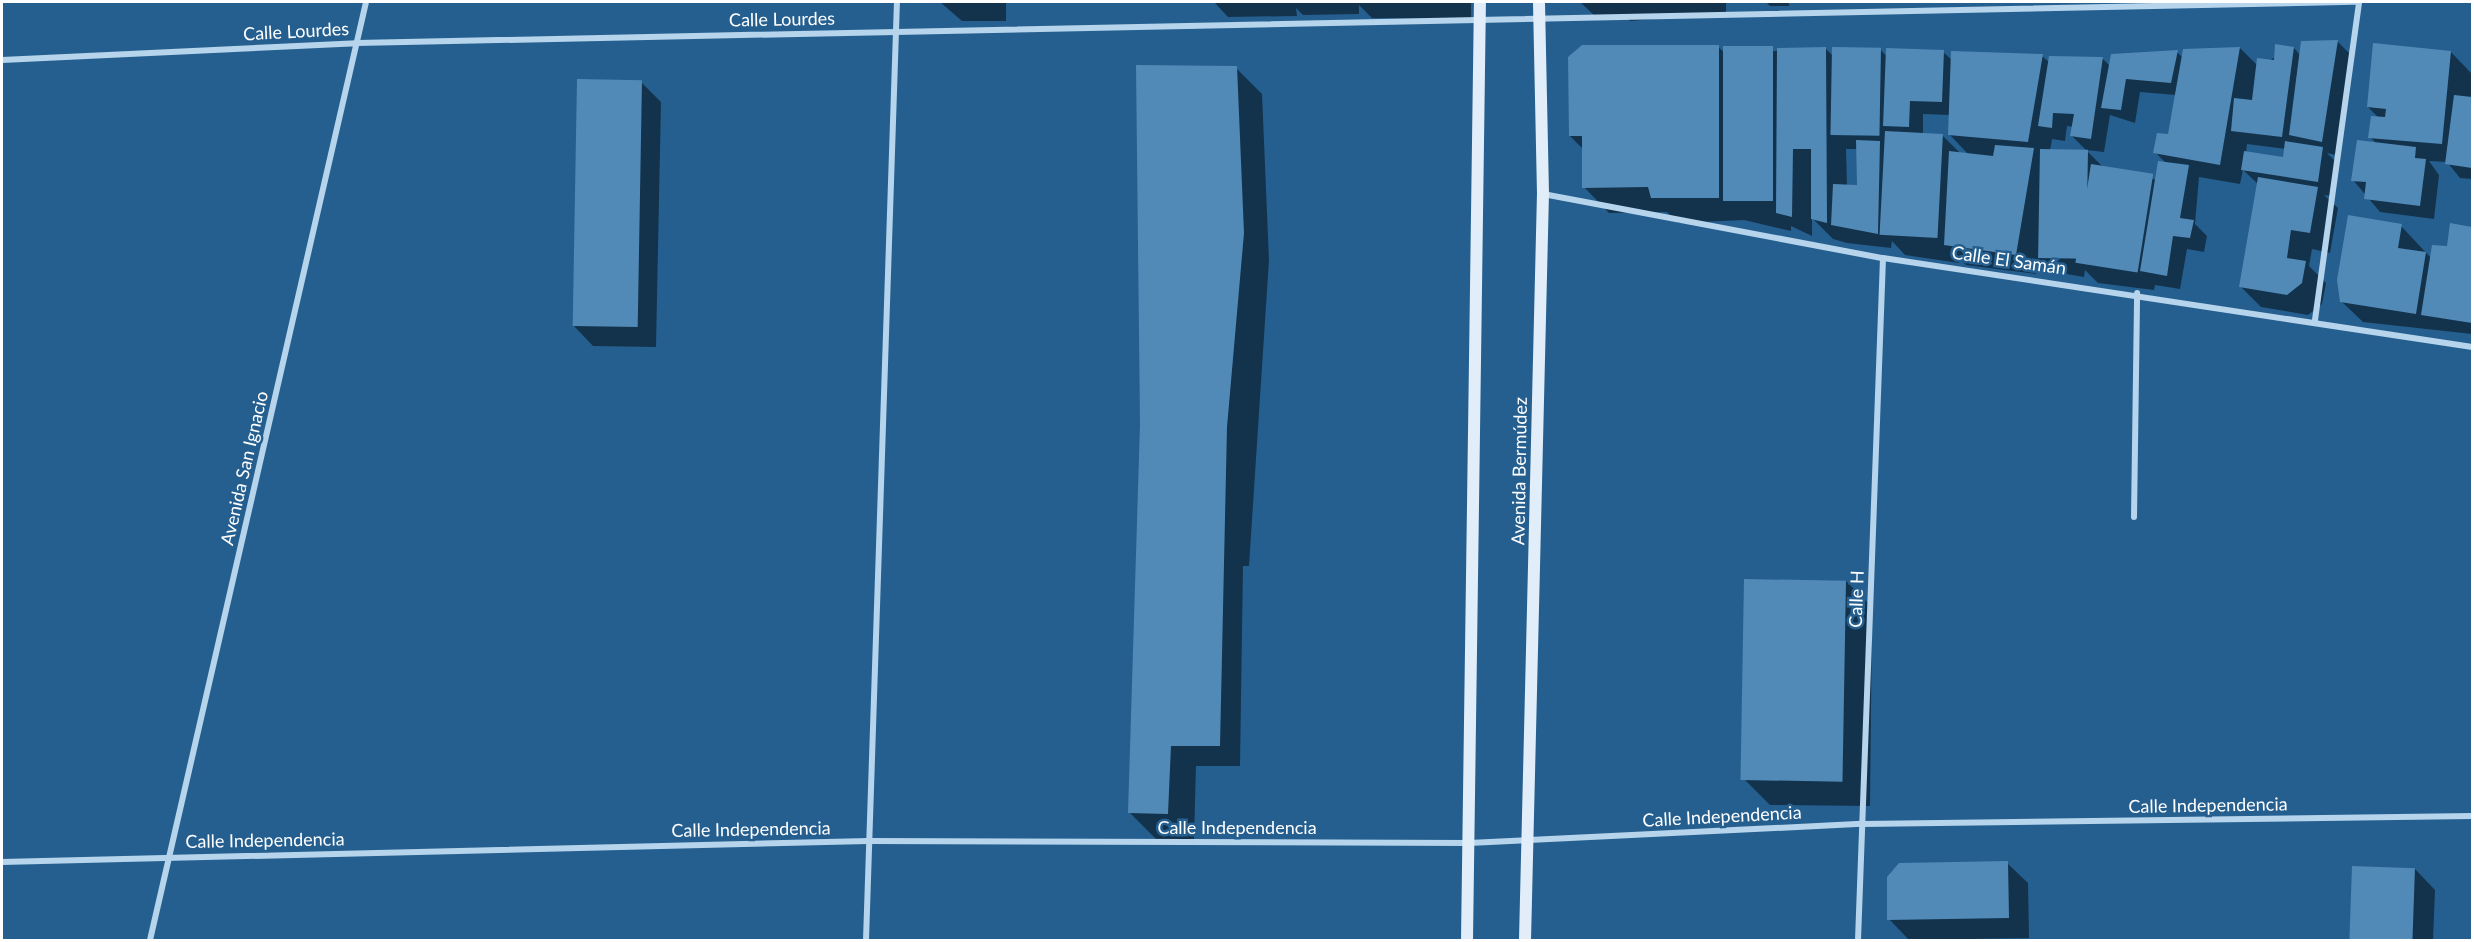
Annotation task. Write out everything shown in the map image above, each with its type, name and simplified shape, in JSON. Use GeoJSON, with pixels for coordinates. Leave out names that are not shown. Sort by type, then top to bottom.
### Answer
{"type":"FeatureCollection","features":[{"type":"Feature","properties":{"kind":"street","name":"Avenida San Ignacio"},"geometry":{"type":"LineString","coordinates":[[150,940],[171,857],[366,2]]}},
{"type":"Feature","properties":{"kind":"street"},"geometry":{"type":"LineString","coordinates":[[866,940],[897,2]]}},
{"type":"Feature","properties":{"kind":"street"},"geometry":{"type":"LineString","coordinates":[[1467,940],[1480,2]]}},
{"type":"Feature","properties":{"kind":"street","name":"Avenida Bermúdez"},"geometry":{"type":"LineString","coordinates":[[1525,940],[1544,194],[1539,2]]}},
{"type":"Feature","properties":{"kind":"street","name":"Calle Lourdes"},"geometry":{"type":"LineString","coordinates":[[2,60],[357,43],[896,31],[1479,23],[1538,17],[2357,2]]}},
{"type":"Feature","properties":{"kind":"street"},"geometry":{"type":"LineString","coordinates":[[2315,320],[2357,2]]}},
{"type":"Feature","properties":{"kind":"street","name":"Calle El Samán"},"geometry":{"type":"LineString","coordinates":[[1544,194],[1883,258],[2315,320],[2472,347]]}},
{"type":"Feature","properties":{"kind":"street","name":"Calle H"},"geometry":{"type":"LineString","coordinates":[[1858,940],[1883,258]]}},
{"type":"Feature","properties":{"kind":"street"},"geometry":{"type":"LineString","coordinates":[[2134,517],[2136,293]]}},
{"type":"Feature","properties":{"kind":"street","name":"Calle Independencia"},"geometry":{"type":"LineString","coordinates":[[2,862],[869,842],[1469,843],[1862,824],[2472,816]]}},
{"type":"Feature","properties":{"kind":"building"},"geometry":{"type":"Polygon","coordinates":[[[2338,40],[2322,142],[2289,135],[2301,41],[2338,40]]]}},
{"type":"Feature","properties":{"kind":"building"},"geometry":{"type":"Polygon","coordinates":[[[2373,43],[2451,51],[2442,144],[2368,138],[2371,116],[2385,117],[2386,109],[2367,107],[2373,43]]]}},
{"type":"Feature","properties":{"kind":"building"},"geometry":{"type":"Polygon","coordinates":[[[2275,44],[2294,47],[2282,137],[2231,131],[2234,98],[2252,100],[2257,58],[2274,60],[2275,44]]]}},
{"type":"Feature","properties":{"kind":"building"},"geometry":{"type":"Polygon","coordinates":[[[1582,45],[1719,45],[1719,198],[1651,198],[1648,187],[1582,188],[1582,136],[1569,136],[1568,57],[1582,45]]]}},
{"type":"Feature","properties":{"kind":"building"},"geometry":{"type":"Polygon","coordinates":[[[1723,46],[1773,46],[1773,201],[1723,201],[1723,46]]]}},
{"type":"Feature","properties":{"kind":"building"},"geometry":{"type":"Polygon","coordinates":[[[1826,47],[1827,223],[1811,219],[1811,149],[1793,149],[1792,217],[1776,213],[1777,48],[1826,47]]]}},
{"type":"Feature","properties":{"kind":"building"},"geometry":{"type":"Polygon","coordinates":[[[1832,47],[1881,48],[1879,136],[1830,135],[1832,47]]]}},
{"type":"Feature","properties":{"kind":"building"},"geometry":{"type":"Polygon","coordinates":[[[2240,47],[2220,165],[2153,153],[2157,133],[2168,134],[2183,49],[2240,47]]]}},
{"type":"Feature","properties":{"kind":"building"},"geometry":{"type":"Polygon","coordinates":[[[1886,48],[1944,50],[1942,102],[1910,101],[1909,127],[1883,126],[1886,48]]]}},
{"type":"Feature","properties":{"kind":"building"},"geometry":{"type":"Polygon","coordinates":[[[2178,50],[2171,83],[2126,79],[2121,110],[2101,108],[2111,54],[2178,50]]]}},
{"type":"Feature","properties":{"kind":"building"},"geometry":{"type":"Polygon","coordinates":[[[1951,51],[2043,54],[2028,142],[1948,135],[1951,51]]]}},
{"type":"Feature","properties":{"kind":"building"},"geometry":{"type":"Polygon","coordinates":[[[2049,56],[2103,57],[2091,139],[2070,136],[2074,114],[2053,113],[2052,128],[2038,126],[2049,56]]]}},
{"type":"Feature","properties":{"kind":"building"},"geometry":{"type":"Polygon","coordinates":[[[1136,65],[1237,66],[1244,233],[1227,427],[1220,746],[1171,746],[1168,814],[1128,813],[1140,424],[1136,65]]]}},
{"type":"Feature","properties":{"kind":"building"},"geometry":{"type":"Polygon","coordinates":[[[577,79],[642,80],[638,327],[573,326],[577,79]]]}},
{"type":"Feature","properties":{"kind":"building"},"geometry":{"type":"Polygon","coordinates":[[[2454,95],[2472,97],[2472,168],[2445,164],[2454,95]]]}},
{"type":"Feature","properties":{"kind":"building"},"geometry":{"type":"Polygon","coordinates":[[[1885,131],[1943,134],[1937,238],[1880,235],[1885,131]]]}},
{"type":"Feature","properties":{"kind":"building"},"geometry":{"type":"Polygon","coordinates":[[[1856,140],[1880,141],[1878,234],[1831,225],[1833,184],[1857,185],[1856,140]]]}},
{"type":"Feature","properties":{"kind":"building"},"geometry":{"type":"Polygon","coordinates":[[[2357,140],[2416,147],[2415,158],[2426,159],[2420,206],[2364,199],[2366,182],[2351,181],[2357,140]]]}},
{"type":"Feature","properties":{"kind":"building"},"geometry":{"type":"Polygon","coordinates":[[[2285,141],[2323,147],[2318,182],[2241,170],[2244,151],[2283,157],[2285,141]]]}},
{"type":"Feature","properties":{"kind":"building"},"geometry":{"type":"Polygon","coordinates":[[[1995,145],[2034,148],[2016,255],[1944,245],[1949,151],[1993,156],[1995,145]]]}},
{"type":"Feature","properties":{"kind":"building"},"geometry":{"type":"Polygon","coordinates":[[[2040,149],[2088,150],[2086,259],[2038,258],[2040,149]]]}},
{"type":"Feature","properties":{"kind":"building"},"geometry":{"type":"Polygon","coordinates":[[[2158,161],[2189,165],[2180,218],[2194,220],[2190,238],[2173,236],[2167,276],[2140,271],[2158,161]]]}},
{"type":"Feature","properties":{"kind":"building"},"geometry":{"type":"Polygon","coordinates":[[[2091,164],[2153,174],[2138,273],[2075,263],[2091,164]]]}},
{"type":"Feature","properties":{"kind":"building"},"geometry":{"type":"Polygon","coordinates":[[[2258,177],[2318,187],[2310,233],[2291,230],[2287,258],[2306,261],[2302,283],[2287,295],[2239,287],[2258,177]]]}},
{"type":"Feature","properties":{"kind":"building"},"geometry":{"type":"Polygon","coordinates":[[[2348,215],[2402,224],[2398,248],[2426,252],[2416,314],[2340,302],[2337,280],[2348,215]]]}},
{"type":"Feature","properties":{"kind":"building"},"geometry":{"type":"Polygon","coordinates":[[[2450,223],[2472,227],[2472,323],[2421,315],[2432,245],[2447,246],[2450,223]]]}},
{"type":"Feature","properties":{"kind":"building"},"geometry":{"type":"Polygon","coordinates":[[[1744,579],[1846,581],[1842,782],[1740,780],[1744,579]]]}},
{"type":"Feature","properties":{"kind":"building"},"geometry":{"type":"Polygon","coordinates":[[[2008,861],[2009,918],[1887,920],[1887,877],[1899,863],[2008,861]]]}},
{"type":"Feature","properties":{"kind":"building"},"geometry":{"type":"Polygon","coordinates":[[[2352,866],[2415,868],[2412,940],[2349,940],[2352,866]]]}}]}
